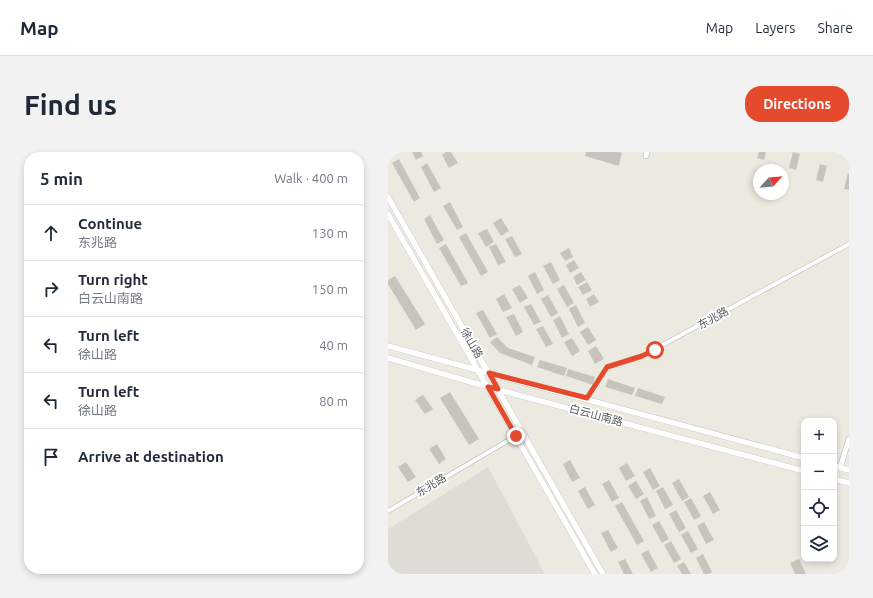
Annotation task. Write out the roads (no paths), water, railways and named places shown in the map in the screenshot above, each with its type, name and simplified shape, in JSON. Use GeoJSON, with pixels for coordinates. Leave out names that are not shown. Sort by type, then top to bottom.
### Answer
{"type":"FeatureCollection","features":[{"type":"Feature","properties":{"kind":"main road","name":"徐山路"},"geometry":{"type":"LineString","coordinates":[[388,197],[603,574]]}},
{"type":"Feature","properties":{"kind":"main road","name":"徐山路"},"geometry":{"type":"LineString","coordinates":[[388,214],[595,574]]}},
{"type":"Feature","properties":{"kind":"main road","name":"白云山南路"},"geometry":{"type":"LineString","coordinates":[[388,346],[587,398],[801,457]]}},
{"type":"Feature","properties":{"kind":"main road","name":"白云山南路"},"geometry":{"type":"LineString","coordinates":[[388,358],[488,387],[801,470]]}},
{"type":"Feature","properties":{"kind":"main road"},"geometry":{"type":"LineString","coordinates":[[837,467],[849,470]]}},
{"type":"Feature","properties":{"kind":"main road"},"geometry":{"type":"LineString","coordinates":[[837,480],[849,483]]}},
{"type":"Feature","properties":{"kind":"street","name":"东兆路"},"geometry":{"type":"LineString","coordinates":[[587,398],[607,367],[642,356],[655,350],[849,244]]}},
{"type":"Feature","properties":{"kind":"street","name":"东兆路"},"geometry":{"type":"LineString","coordinates":[[388,511],[516,436]]}},
{"type":"Feature","properties":{"kind":"street"},"geometry":{"type":"LineString","coordinates":[[840,468],[849,439]]}}]}
